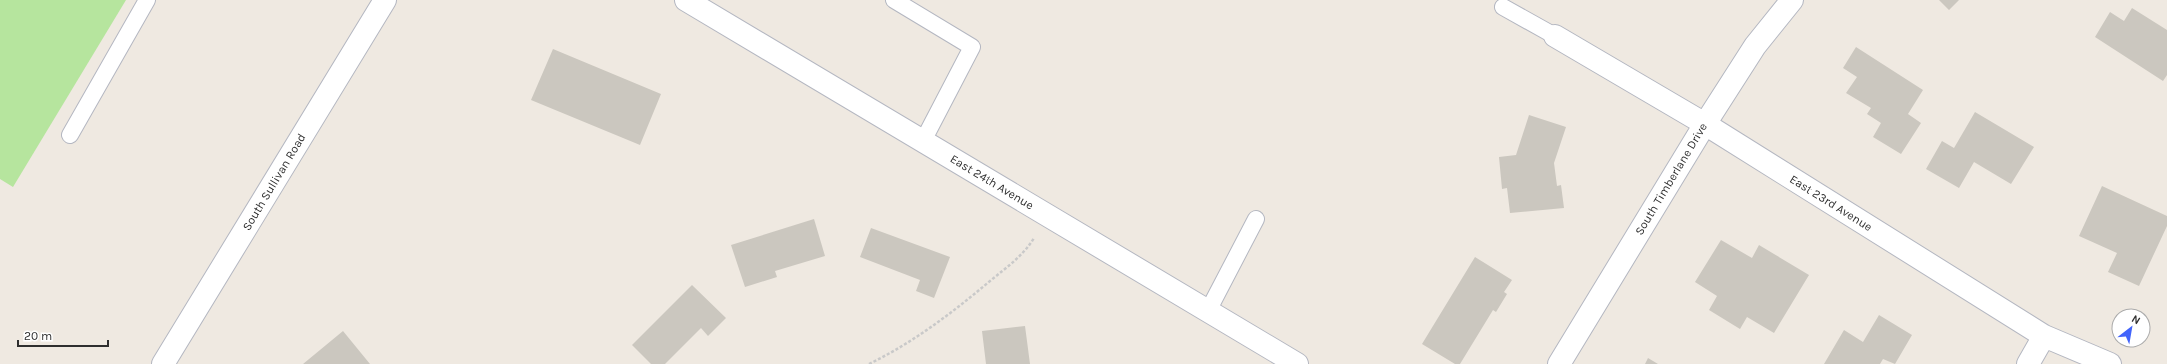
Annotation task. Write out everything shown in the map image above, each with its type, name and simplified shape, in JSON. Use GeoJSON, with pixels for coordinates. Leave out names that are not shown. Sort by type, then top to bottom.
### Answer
{"type":"FeatureCollection","features":[{"type":"Feature","properties":{"kind":"street","name":"South Sullivan Road"},"geometry":{"type":"LineString","coordinates":[[163,364],[385,0]]}},
{"type":"Feature","properties":{"kind":"street","name":"East 24th Avenue"},"geometry":{"type":"LineString","coordinates":[[686,0],[1298,364]]}},
{"type":"Feature","properties":{"kind":"street","name":"South Timberlane Drive"},"geometry":{"type":"LineString","coordinates":[[1559,364],[1705,124],[1755,46],[1792,0]]}},
{"type":"Feature","properties":{"kind":"street","name":"East 23rd Avenue"},"geometry":{"type":"LineString","coordinates":[[1555,36],[1705,124],[2044,336],[2110,364]]}},
{"type":"Feature","properties":{"kind":"street"},"geometry":{"type":"LineString","coordinates":[[2028,364],[2044,336]]}},
{"type":"Feature","properties":{"kind":"lane"},"geometry":{"type":"LineString","coordinates":[[70,135],[147,0]]}},
{"type":"Feature","properties":{"kind":"lane"},"geometry":{"type":"LineString","coordinates":[[894,0],[972,47],[924,141]]}},
{"type":"Feature","properties":{"kind":"lane"},"geometry":{"type":"LineString","coordinates":[[1503,7],[1555,36]]}},
{"type":"Feature","properties":{"kind":"lane"},"geometry":{"type":"LineString","coordinates":[[1208,311],[1256,219]]}},
{"type":"Feature","properties":{"kind":"path"},"geometry":{"type":"LineString","coordinates":[[869,364],[907,345],[1013,263],[1029,246],[1048,216]]}},
{"type":"Feature","properties":{"kind":"green space"},"geometry":{"type":"Polygon","coordinates":[[[0,0],[126,0],[13,187],[0,179],[0,0]]]}},
{"type":"Feature","properties":{"kind":"building"},"geometry":{"type":"Polygon","coordinates":[[[1939,0],[1959,0],[1949,10],[1939,0]]]}},
{"type":"Feature","properties":{"kind":"building"},"geometry":{"type":"Polygon","coordinates":[[[2132,8],[2167,30],[2167,75],[2163,81],[2095,37],[2110,12],[2124,21],[2132,8]]]}},
{"type":"Feature","properties":{"kind":"building"},"geometry":{"type":"Polygon","coordinates":[[[1856,47],[1923,90],[1908,114],[1921,123],[1901,154],[1873,137],[1881,123],[1867,114],[1871,108],[1846,93],[1857,77],[1843,68],[1856,47]]]}},
{"type":"Feature","properties":{"kind":"building"},"geometry":{"type":"Polygon","coordinates":[[[553,49],[661,94],[640,145],[531,100],[553,49]]]}},
{"type":"Feature","properties":{"kind":"building"},"geometry":{"type":"Polygon","coordinates":[[[1975,112],[2034,147],[2011,184],[1974,162],[1959,188],[1926,169],[1942,141],[1954,148],[1975,112]]]}},
{"type":"Feature","properties":{"kind":"building"},"geometry":{"type":"Polygon","coordinates":[[[1529,115],[1566,127],[1554,163],[1557,186],[1561,185],[1564,208],[1510,213],[1507,188],[1502,189],[1499,157],[1516,155],[1529,115]]]}},
{"type":"Feature","properties":{"kind":"building"},"geometry":{"type":"Polygon","coordinates":[[[2102,186],[2167,216],[2167,226],[2139,286],[2108,272],[2117,253],[2079,236],[2102,186]]]}},
{"type":"Feature","properties":{"kind":"building"},"geometry":{"type":"Polygon","coordinates":[[[814,219],[825,256],[775,271],[777,277],[745,287],[731,245],[814,219]]]}},
{"type":"Feature","properties":{"kind":"building"},"geometry":{"type":"Polygon","coordinates":[[[871,228],[950,257],[934,298],[916,291],[920,280],[860,257],[871,228]]]}},
{"type":"Feature","properties":{"kind":"building"},"geometry":{"type":"Polygon","coordinates":[[[1721,240],[1752,258],[1759,245],[1809,275],[1774,333],[1747,317],[1740,329],[1709,310],[1717,296],[1695,282],[1721,240]]]}},
{"type":"Feature","properties":{"kind":"building"},"geometry":{"type":"Polygon","coordinates":[[[1475,257],[1512,280],[1504,292],[1507,294],[1496,312],[1493,310],[1460,364],[1455,364],[1422,344],[1475,257]]]}},
{"type":"Feature","properties":{"kind":"building"},"geometry":{"type":"Polygon","coordinates":[[[692,285],[726,318],[708,336],[701,328],[665,364],[651,364],[632,345],[692,285]]]}},
{"type":"Feature","properties":{"kind":"building"},"geometry":{"type":"Polygon","coordinates":[[[1879,315],[1912,335],[1895,364],[1883,359],[1880,364],[1824,364],[1844,330],[1863,342],[1879,315]]]}},
{"type":"Feature","properties":{"kind":"building"},"geometry":{"type":"Polygon","coordinates":[[[1025,326],[1030,364],[986,364],[982,331],[1025,326]]]}},
{"type":"Feature","properties":{"kind":"building"},"geometry":{"type":"Polygon","coordinates":[[[343,331],[370,364],[303,364],[343,331]]]}},
{"type":"Feature","properties":{"kind":"building"},"geometry":{"type":"Polygon","coordinates":[[[1648,358],[1658,364],[1645,364],[1648,358]]]}}]}
